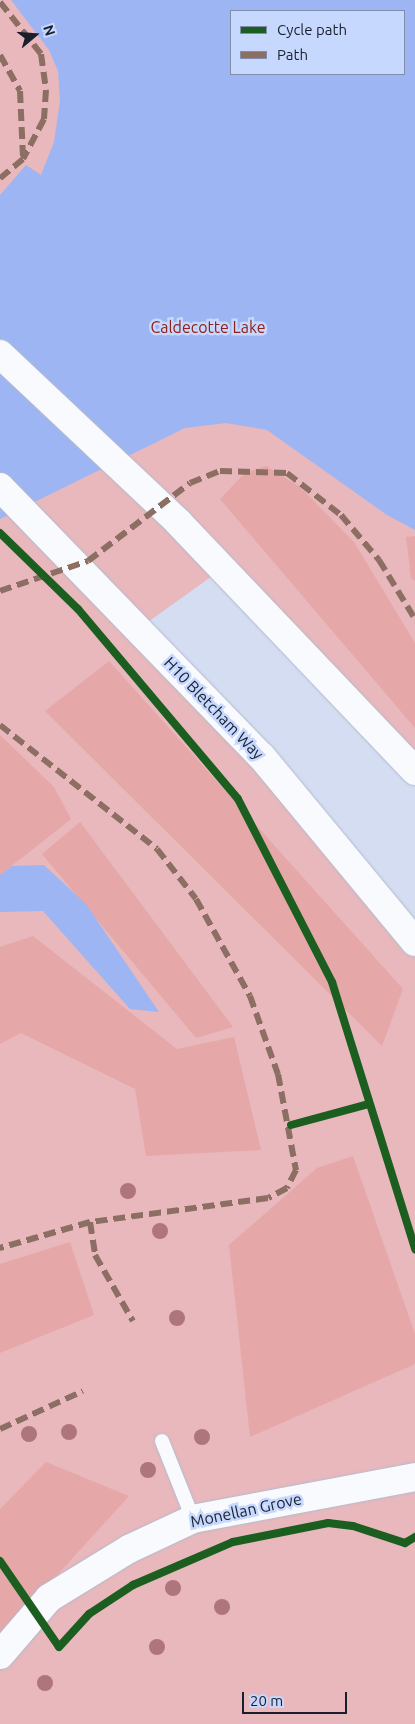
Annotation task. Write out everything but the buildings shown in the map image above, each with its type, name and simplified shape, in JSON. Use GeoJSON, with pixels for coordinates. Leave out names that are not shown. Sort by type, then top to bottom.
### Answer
{"type":"FeatureCollection","features":[{"type":"Feature","properties":{"kind":"main road"},"geometry":{"type":"LineString","coordinates":[[0,354],[178,522],[415,772]]}},
{"type":"Feature","properties":{"kind":"main road","name":"H10 Bletcham Way"},"geometry":{"type":"LineString","coordinates":[[0,487],[262,757],[415,942]]}},
{"type":"Feature","properties":{"kind":"main road","name":"Monellan Grove"},"geometry":{"type":"LineString","coordinates":[[0,1655],[49,1598],[128,1549],[193,1519],[415,1476]]}},
{"type":"Feature","properties":{"kind":"lane"},"geometry":{"type":"LineString","coordinates":[[162,1441],[193,1519]]}},
{"type":"Feature","properties":{"kind":"green space","name":"Caldecotte Lake"},"geometry":{"type":"Polygon","coordinates":[[[0,0],[415,0],[415,771],[222,569],[138,629],[415,942],[415,1724],[0,1724],[0,0]]]}},
{"type":"Feature","properties":{"kind":"shaded area"},"geometry":{"type":"Polygon","coordinates":[[[266,466],[300,487],[354,542],[415,643],[415,728],[220,499],[245,473],[266,466]]]}},
{"type":"Feature","properties":{"kind":"shaded area"},"geometry":{"type":"Polygon","coordinates":[[[415,536],[415,581],[411,578],[406,537],[415,536]]]}},
{"type":"Feature","properties":{"kind":"shaded area"},"geometry":{"type":"Polygon","coordinates":[[[109,661],[403,989],[382,1046],[45,711],[109,661]]]}},
{"type":"Feature","properties":{"kind":"shaded area"},"geometry":{"type":"Polygon","coordinates":[[[0,735],[54,787],[71,819],[0,875],[0,735]]]}},
{"type":"Feature","properties":{"kind":"shaded area"},"geometry":{"type":"Polygon","coordinates":[[[80,822],[233,1027],[196,1038],[42,854],[80,822]]]}},
{"type":"Feature","properties":{"kind":"shaded area"},"geometry":{"type":"Polygon","coordinates":[[[33,936],[177,1049],[234,1037],[261,1150],[146,1156],[135,1089],[21,1033],[0,1044],[0,947],[33,936]]]}},
{"type":"Feature","properties":{"kind":"shaded area"},"geometry":{"type":"Polygon","coordinates":[[[353,1156],[415,1334],[415,1364],[250,1437],[229,1245],[317,1168],[353,1156]]]}},
{"type":"Feature","properties":{"kind":"shaded area"},"geometry":{"type":"Polygon","coordinates":[[[70,1242],[94,1315],[0,1353],[0,1264],[70,1242]]]}},
{"type":"Feature","properties":{"kind":"shaded area"},"geometry":{"type":"Polygon","coordinates":[[[46,1462],[129,1496],[0,1638],[0,1509],[46,1462]]]}},
{"type":"Feature","properties":{"kind":"water","name":"Caldecotte Lake"},"geometry":{"type":"Polygon","coordinates":[[[11,0],[415,0],[415,530],[387,515],[267,430],[226,423],[185,428],[0,519],[0,195],[26,165],[41,175],[54,142],[60,101],[58,71],[49,50],[11,0]]]}},
{"type":"Feature","properties":{"kind":"water"},"geometry":{"type":"Polygon","coordinates":[[[44,865],[86,904],[159,1012],[130,1009],[43,911],[0,912],[0,875],[12,866],[44,865]]]}},
{"type":"Feature","properties":{"kind":"marked path"},"geometry":{"type":"LineString","coordinates":[[0,2],[41,54],[46,90],[44,119],[23,159],[0,178]]}},
{"type":"Feature","properties":{"kind":"marked path"},"geometry":{"type":"LineString","coordinates":[[0,55],[20,91],[23,156]]}},
{"type":"Feature","properties":{"kind":"marked path"},"geometry":{"type":"LineString","coordinates":[[0,591],[88,561],[190,483],[220,471],[287,473],[341,515],[379,560],[415,619]]}},
{"type":"Feature","properties":{"kind":"marked path"},"geometry":{"type":"LineString","coordinates":[[0,725],[157,849],[196,899],[250,996],[278,1074],[296,1170],[287,1188],[268,1198],[90,1222],[0,1248]]}},
{"type":"Feature","properties":{"kind":"marked path"},"geometry":{"type":"LineString","coordinates":[[90,1222],[95,1255],[133,1321]]}},
{"type":"Feature","properties":{"kind":"marked path"},"geometry":{"type":"LineString","coordinates":[[0,1429],[83,1391]]}},
{"type":"Feature","properties":{"kind":"cycle path"},"geometry":{"type":"LineString","coordinates":[[0,533],[78,609],[238,799],[332,982],[415,1249]]}},
{"type":"Feature","properties":{"kind":"cycle path"},"geometry":{"type":"LineString","coordinates":[[291,1125],[369,1104]]}},
{"type":"Feature","properties":{"kind":"cycle path"},"geometry":{"type":"LineString","coordinates":[[0,1561],[59,1647],[89,1614],[133,1585],[233,1542],[328,1523],[353,1526],[405,1543],[415,1537]]}}]}
